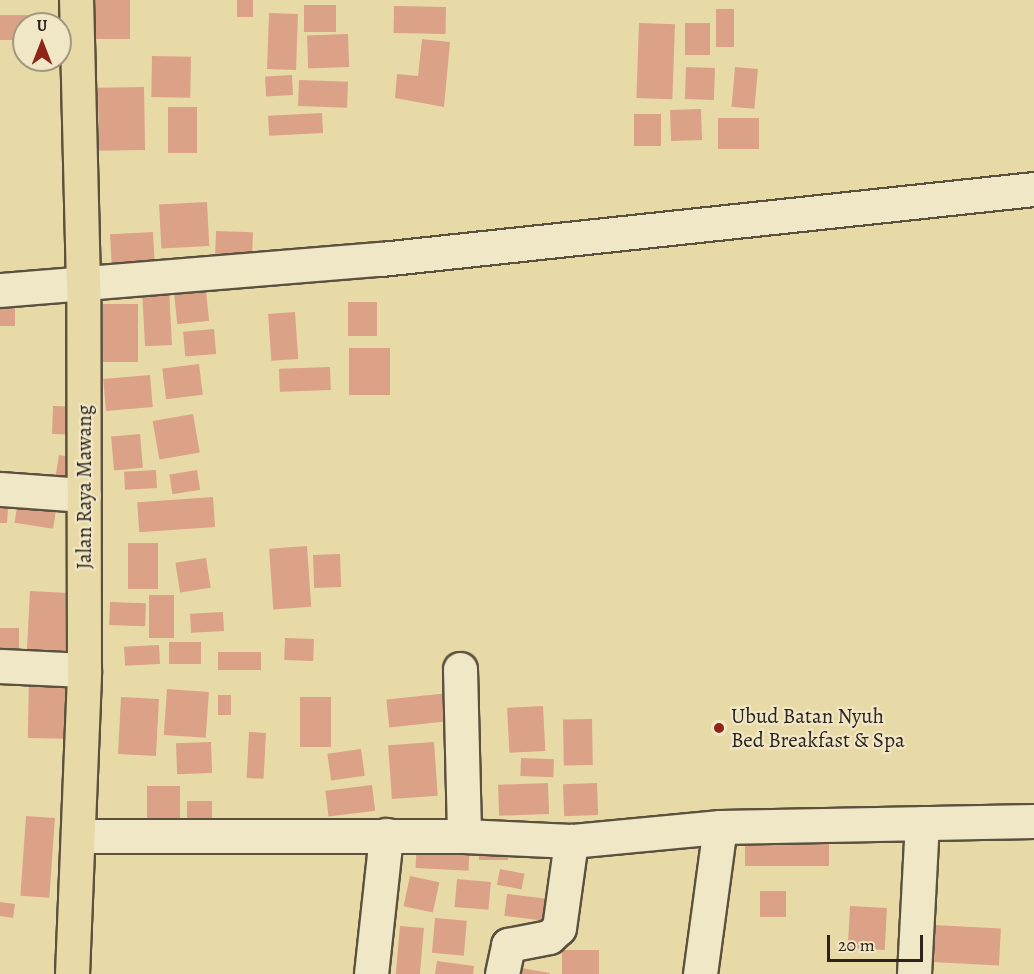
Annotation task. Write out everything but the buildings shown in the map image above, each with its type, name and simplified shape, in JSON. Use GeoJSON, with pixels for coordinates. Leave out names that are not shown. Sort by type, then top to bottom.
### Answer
{"type":"FeatureCollection","features":[{"type":"Feature","properties":{"kind":"main road","name":"Jalan Raya Mawang"},"geometry":{"type":"LineString","coordinates":[[72,974],[84,670],[83,284],[76,0]]}},
{"type":"Feature","properties":{"kind":"street"},"geometry":{"type":"LineString","coordinates":[[0,290],[381,260],[1034,189]]}},
{"type":"Feature","properties":{"kind":"street"},"geometry":{"type":"LineString","coordinates":[[0,489],[84,495]]}},
{"type":"Feature","properties":{"kind":"street"},"geometry":{"type":"LineString","coordinates":[[0,666],[84,670]]}},
{"type":"Feature","properties":{"kind":"street"},"geometry":{"type":"LineString","coordinates":[[460,669],[464,836]]}},
{"type":"Feature","properties":{"kind":"street"},"geometry":{"type":"LineString","coordinates":[[78,836],[386,835],[464,836],[571,842],[720,827],[1034,820]]}},
{"type":"Feature","properties":{"kind":"street"},"geometry":{"type":"LineString","coordinates":[[914,974],[922,824]]}},
{"type":"Feature","properties":{"kind":"street"},"geometry":{"type":"LineString","coordinates":[[700,974],[720,827]]}},
{"type":"Feature","properties":{"kind":"street"},"geometry":{"type":"LineString","coordinates":[[371,974],[386,835]]}},
{"type":"Feature","properties":{"kind":"street"},"geometry":{"type":"LineString","coordinates":[[502,974],[508,945],[549,937],[559,928],[571,842]]}},
{"type":"Feature","properties":{"kind":"place","name":"Ubud Batan Nyuh Bed Breakfast & Spa"},"geometry":{"type":"Point","coordinates":[719,728]}}]}
